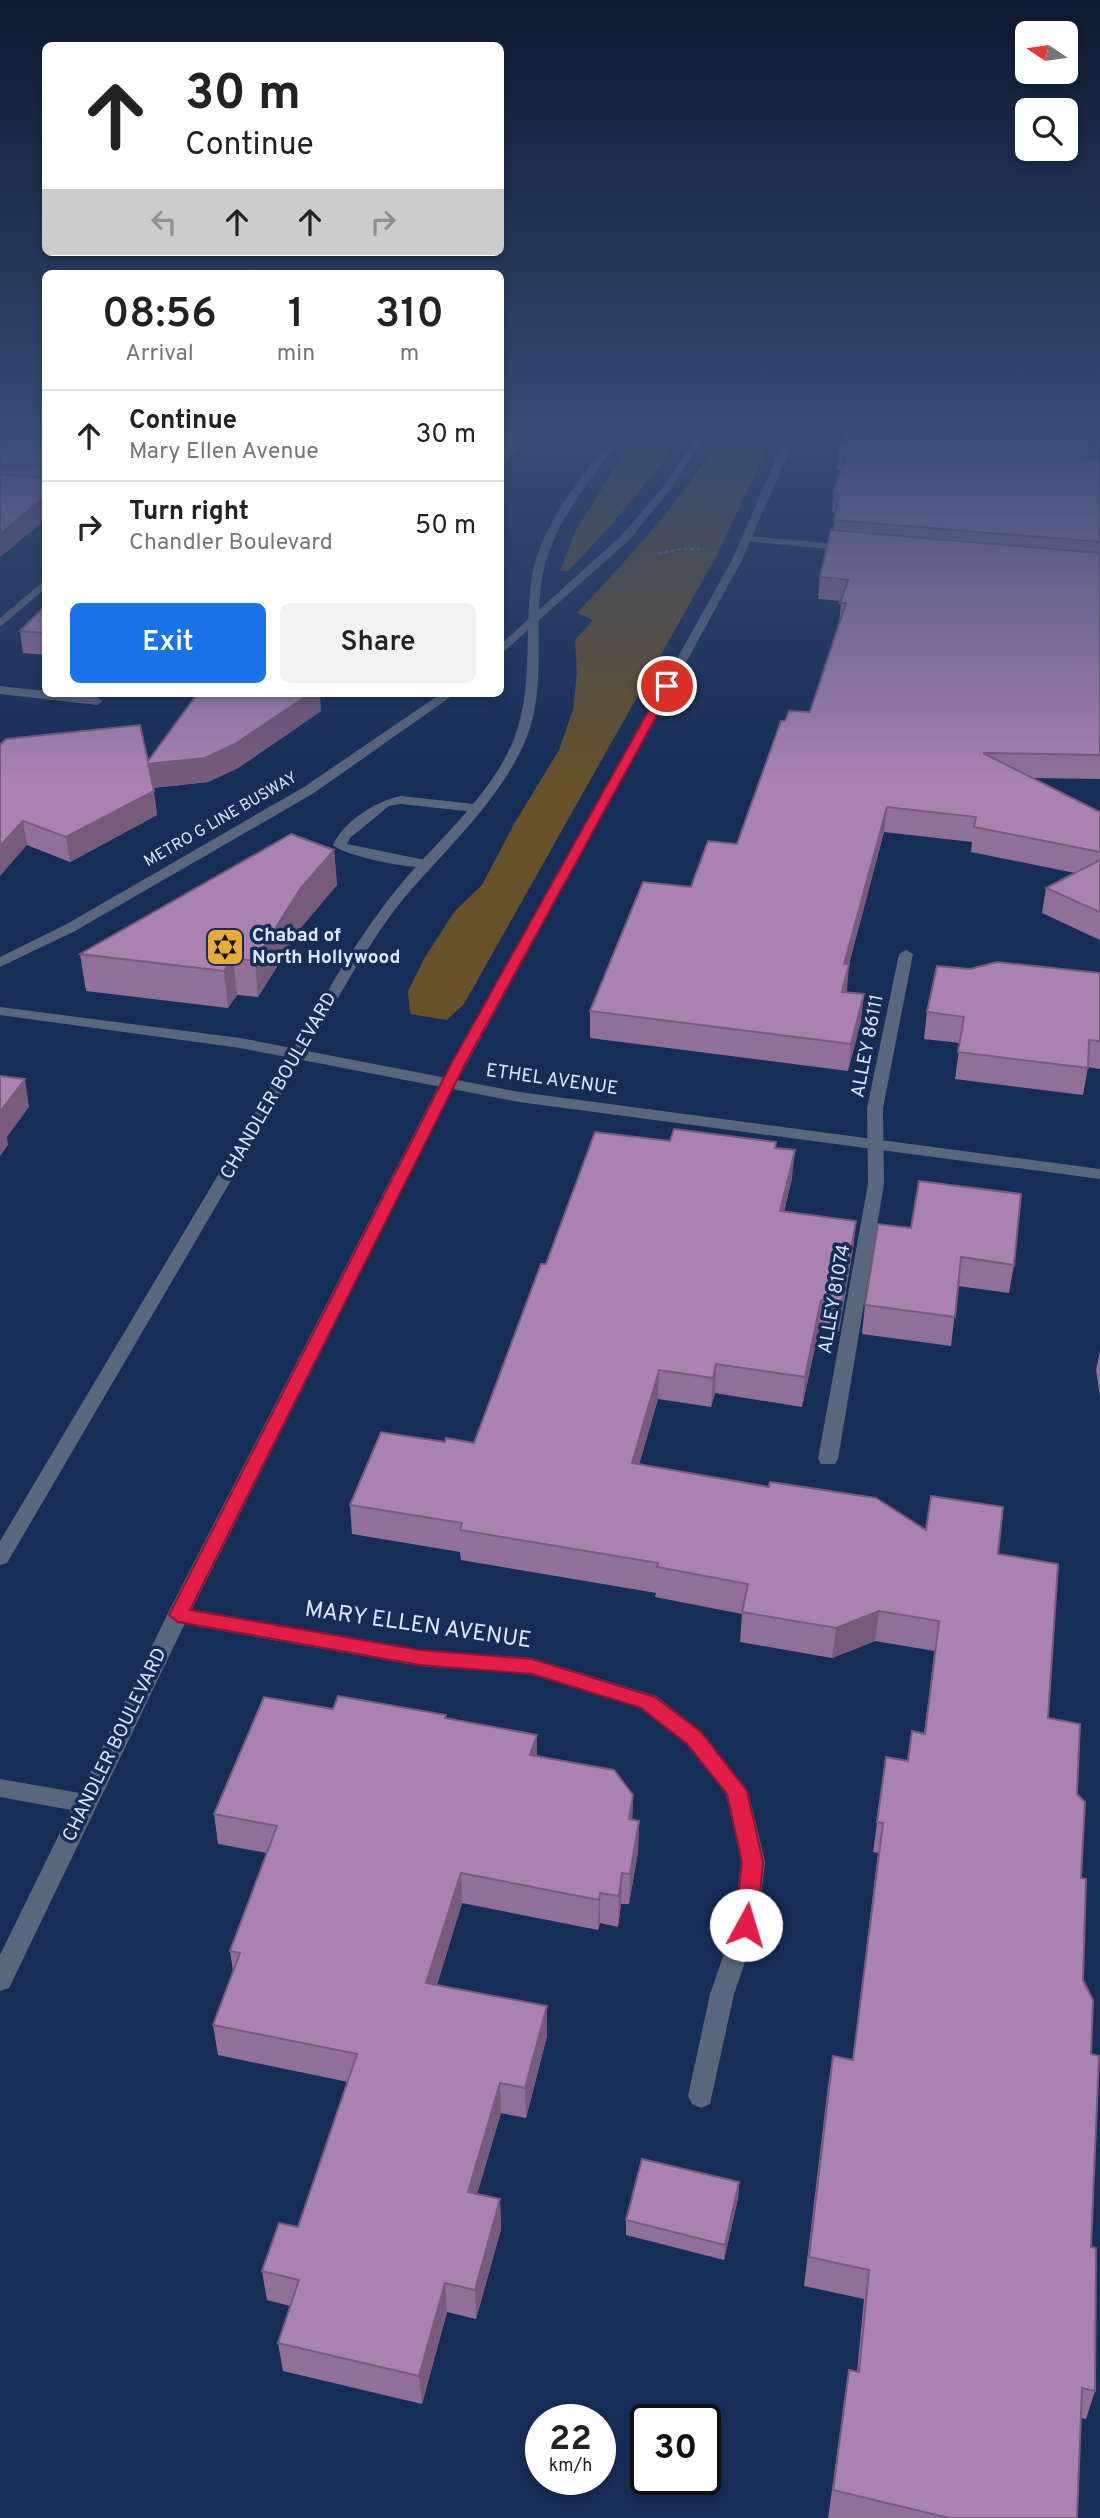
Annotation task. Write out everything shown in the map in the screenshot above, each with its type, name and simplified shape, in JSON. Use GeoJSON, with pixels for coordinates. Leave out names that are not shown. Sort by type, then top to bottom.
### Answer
{"type":"FeatureCollection","features":[{"type":"Feature","properties":{"kind":"street","name":"CHANDLER BOULEVARD"},"geometry":{"type":"LineString","coordinates":[[0,1558],[352,962],[396,899],[492,788],[517,746],[531,706],[536,676],[534,622],[538,571],[547,549]]}},
{"type":"Feature","properties":{"kind":"street"},"geometry":{"type":"LineString","coordinates":[[504,648],[614,549]]}},
{"type":"Feature","properties":{"kind":"street","name":"CHANDLER BOULEVARD"},"geometry":{"type":"LineString","coordinates":[[0,1980],[178,1615],[447,1085],[743,549]]}},
{"type":"Feature","properties":{"kind":"street"},"geometry":{"type":"LineString","coordinates":[[0,624],[42,586]]}},
{"type":"Feature","properties":{"kind":"street"},"geometry":{"type":"LineString","coordinates":[[0,690],[42,695]]}},
{"type":"Feature","properties":{"kind":"street"},"geometry":{"type":"LineString","coordinates":[[62,697],[97,701]]}},
{"type":"Feature","properties":{"kind":"street","name":"METRO G LINE BUSWAY"},"geometry":{"type":"LineString","coordinates":[[0,963],[70,928],[309,790],[444,697]]}},
{"type":"Feature","properties":{"kind":"street"},"geometry":{"type":"LineString","coordinates":[[425,864],[349,850],[340,845],[344,835],[384,803],[401,800],[474,808]]}},
{"type":"Feature","properties":{"kind":"street","name":"ALLEY 86111"},"geometry":{"type":"LineString","coordinates":[[876,1146],[875,1108],[906,954]]}},
{"type":"Feature","properties":{"kind":"street","name":"ETHEL AVENUE"},"geometry":{"type":"LineString","coordinates":[[0,1012],[240,1043],[447,1085],[876,1146],[1100,1174]]}},
{"type":"Feature","properties":{"kind":"street","name":"ALLEY 81074"},"geometry":{"type":"LineString","coordinates":[[828,1459],[876,1184],[876,1146]]}},
{"type":"Feature","properties":{"kind":"street","name":"MARY ELLEN AVENUE"},"geometry":{"type":"LineString","coordinates":[[178,1615],[420,1658],[532,1666],[648,1702],[694,1738],[737,1791],[753,1862],[746,1925],[722,1994],[701,2096]]}},
{"type":"Feature","properties":{"kind":"street"},"geometry":{"type":"LineString","coordinates":[[0,1788],[87,1804]]}},
{"type":"Feature","properties":{"kind":"path"},"geometry":{"type":"LineString","coordinates":[[650,561],[668,550],[713,549]]}},
{"type":"Feature","properties":{"kind":"shaded area"},"geometry":{"type":"Polygon","coordinates":[[[569,549],[589,549],[568,571],[560,570],[569,549]]]}},
{"type":"Feature","properties":{"kind":"shaded area"},"geometry":{"type":"Polygon","coordinates":[[[637,549],[720,549],[464,1004],[447,1020],[410,1014],[408,991],[424,959],[454,912],[482,885],[514,824],[559,750],[573,710],[577,673],[575,640],[593,620],[577,613],[637,549]]]}},
{"type":"Feature","properties":{"kind":"building"},"geometry":{"type":"Polygon","coordinates":[[[827,549],[1047,549],[1100,553],[1100,755],[983,753],[1100,812],[1100,852],[974,827],[976,817],[887,807],[844,964],[849,964],[842,992],[864,994],[851,1044],[590,1011],[643,882],[691,887],[708,841],[737,844],[781,721],[785,721],[789,711],[810,712],[846,603],[840,603],[848,580],[820,577],[827,549]]]}},
{"type":"Feature","properties":{"kind":"building"},"geometry":{"type":"Polygon","coordinates":[[[42,609],[42,633],[20,631],[42,609]]]}},
{"type":"Feature","properties":{"kind":"building"},"geometry":{"type":"Polygon","coordinates":[[[195,697],[305,697],[235,744],[205,758],[148,764],[154,791],[66,837],[23,821],[0,846],[0,745],[6,739],[140,725],[148,761],[195,697]]]}},
{"type":"Feature","properties":{"kind":"building"},"geometry":{"type":"Polygon","coordinates":[[[291,834],[334,850],[300,889],[255,961],[233,958],[224,971],[80,954],[291,834]]]}},
{"type":"Feature","properties":{"kind":"building"},"geometry":{"type":"Polygon","coordinates":[[[1100,860],[1100,912],[1046,888],[1100,860]]]}},
{"type":"Feature","properties":{"kind":"building"},"geometry":{"type":"Polygon","coordinates":[[[997,962],[1100,973],[1100,1041],[1089,1040],[1088,1068],[958,1052],[964,1017],[927,1012],[937,966],[970,969],[997,962]]]}},
{"type":"Feature","properties":{"kind":"building"},"geometry":{"type":"Polygon","coordinates":[[[0,1076],[25,1079],[0,1112],[0,1076]]]}},
{"type":"Feature","properties":{"kind":"building"},"geometry":{"type":"Polygon","coordinates":[[[674,1129],[776,1142],[775,1148],[795,1150],[780,1211],[856,1221],[842,1302],[821,1300],[805,1377],[716,1364],[713,1378],[659,1370],[632,1463],[769,1487],[770,1482],[876,1498],[926,1530],[931,1496],[1003,1507],[998,1554],[1058,1564],[1048,1718],[1080,1724],[1077,1794],[1085,1802],[1081,1878],[1086,1879],[1083,1980],[1093,2000],[1091,2054],[1099,2056],[1091,2247],[1096,2248],[1095,2391],[1082,2388],[1077,2518],[949,2518],[833,2490],[849,2370],[859,2372],[869,2270],[809,2257],[833,2056],[853,2060],[883,1823],[877,1822],[886,1757],[908,1761],[912,1731],[925,1734],[939,1621],[879,1611],[836,1628],[742,1612],[748,1584],[657,1567],[658,1563],[460,1530],[462,1523],[350,1505],[381,1432],[445,1442],[446,1438],[474,1443],[541,1264],[546,1264],[595,1132],[670,1141],[674,1129]]]}},
{"type":"Feature","properties":{"kind":"building"},"geometry":{"type":"Polygon","coordinates":[[[919,1181],[1021,1194],[1014,1265],[961,1257],[955,1317],[865,1305],[878,1224],[911,1228],[919,1181]]]}},
{"type":"Feature","properties":{"kind":"building"},"geometry":{"type":"Polygon","coordinates":[[[338,1696],[446,1715],[445,1718],[537,1735],[530,1755],[614,1770],[633,1795],[629,1819],[639,1821],[630,1874],[622,1873],[619,1896],[600,1893],[599,1900],[461,1873],[426,1983],[547,2006],[525,2088],[500,2083],[468,2192],[500,2199],[475,2290],[445,2283],[419,2376],[278,2343],[299,2280],[262,2271],[279,2223],[298,2227],[357,2054],[213,2025],[240,1953],[230,1951],[277,1826],[214,1814],[264,1697],[333,1709],[338,1696]]]}},
{"type":"Feature","properties":{"kind":"building"},"geometry":{"type":"Polygon","coordinates":[[[642,2159],[739,2182],[725,2245],[626,2220],[642,2159]]]}},
{"type":"Feature","properties":{"kind":"place","name":"Chabad of North Hollywood"},"geometry":{"type":"Point","coordinates":[225,947]}},
{"type":"Feature","properties":{"kind":"route"},"geometry":{"type":"LineString","coordinates":[[667,686],[457,1066],[178,1615],[420,1658],[532,1666],[648,1702],[694,1738],[737,1791],[753,1862],[746,1925]]}}]}
